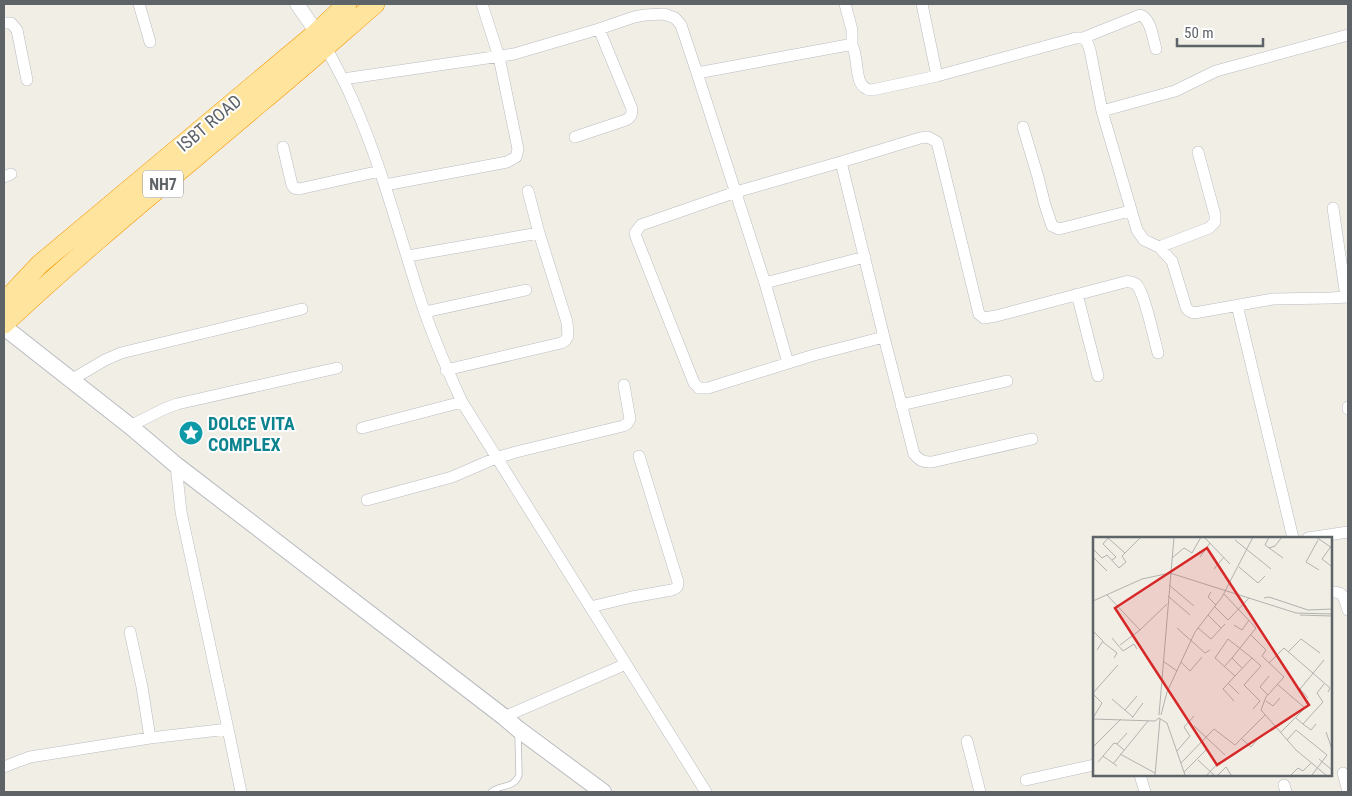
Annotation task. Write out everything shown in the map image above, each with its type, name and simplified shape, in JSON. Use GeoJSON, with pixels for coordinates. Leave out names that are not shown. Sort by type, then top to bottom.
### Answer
{"type":"FeatureCollection","features":[{"type":"Feature","properties":{"kind":"highway","name":"ISBT ROAD"},"geometry":{"type":"LineString","coordinates":[[4,302],[40,264],[321,40],[347,4]]}},
{"type":"Feature","properties":{"kind":"highway"},"geometry":{"type":"LineString","coordinates":[[321,40],[375,4]]}},
{"type":"Feature","properties":{"kind":"highway","name":"NH7"},"geometry":{"type":"LineString","coordinates":[[4,326],[43,287],[321,40]]}},
{"type":"Feature","properties":{"kind":"main road"},"geometry":{"type":"LineString","coordinates":[[4,326],[176,465],[518,729],[603,792]]}},
{"type":"Feature","properties":{"kind":"street"},"geometry":{"type":"LineString","coordinates":[[139,4],[150,42]]}},
{"type":"Feature","properties":{"kind":"street"},"geometry":{"type":"LineString","coordinates":[[297,4],[321,40],[353,100],[385,185],[425,312],[446,370],[462,402],[706,792]]}},
{"type":"Feature","properties":{"kind":"street"},"geometry":{"type":"LineString","coordinates":[[385,185],[508,162],[516,157],[518,149],[500,57],[482,4]]}},
{"type":"Feature","properties":{"kind":"street"},"geometry":{"type":"LineString","coordinates":[[845,4],[852,30],[852,45],[859,82],[863,88],[868,90],[937,76],[1076,38],[1083,38],[1140,15],[1147,20],[1156,49]]}},
{"type":"Feature","properties":{"kind":"street"},"geometry":{"type":"LineString","coordinates":[[922,4],[937,76]]}},
{"type":"Feature","properties":{"kind":"street"},"geometry":{"type":"LineString","coordinates":[[343,79],[500,57],[634,17],[664,14],[675,18],[680,25],[697,73],[736,192],[788,363]]}},
{"type":"Feature","properties":{"kind":"street"},"geometry":{"type":"LineString","coordinates":[[4,23],[10,23],[16,30],[27,80]]}},
{"type":"Feature","properties":{"kind":"street"},"geometry":{"type":"LineString","coordinates":[[574,137],[626,120],[630,118],[632,112],[599,29]]}},
{"type":"Feature","properties":{"kind":"street"},"geometry":{"type":"LineString","coordinates":[[1102,111],[1175,91],[1216,71],[1348,36]]}},
{"type":"Feature","properties":{"kind":"street"},"geometry":{"type":"LineString","coordinates":[[1083,38],[1087,42],[1091,56],[1102,111],[1137,230],[1141,237],[1159,247],[1172,261],[1188,311],[1194,313],[1281,299],[1347,297],[1333,208]]}},
{"type":"Feature","properties":{"kind":"street"},"geometry":{"type":"LineString","coordinates":[[697,73],[846,44],[852,45]]}},
{"type":"Feature","properties":{"kind":"street"},"geometry":{"type":"LineString","coordinates":[[1023,127],[1052,226],[1058,229],[1130,210]]}},
{"type":"Feature","properties":{"kind":"street"},"geometry":{"type":"LineString","coordinates":[[884,336],[708,388],[699,388],[694,383],[636,237],[637,230],[641,225],[736,192],[928,137],[937,142],[978,312],[984,318],[1127,281],[1138,287],[1144,300],[1158,353]]}},
{"type":"Feature","properties":{"kind":"street"},"geometry":{"type":"LineString","coordinates":[[283,147],[294,188],[299,189],[380,171]]}},
{"type":"Feature","properties":{"kind":"street"},"geometry":{"type":"LineString","coordinates":[[1159,247],[1209,228],[1216,222],[1198,152]]}},
{"type":"Feature","properties":{"kind":"street"},"geometry":{"type":"LineString","coordinates":[[841,162],[914,454],[923,462],[932,462],[1032,439]]}},
{"type":"Feature","properties":{"kind":"street"},"geometry":{"type":"LineString","coordinates":[[446,370],[561,343],[567,339],[567,322],[528,191]]}},
{"type":"Feature","properties":{"kind":"street"},"geometry":{"type":"LineString","coordinates":[[408,256],[539,233]]}},
{"type":"Feature","properties":{"kind":"street"},"geometry":{"type":"LineString","coordinates":[[765,283],[865,258]]}},
{"type":"Feature","properties":{"kind":"street"},"geometry":{"type":"LineString","coordinates":[[425,312],[526,290]]}},
{"type":"Feature","properties":{"kind":"street"},"geometry":{"type":"LineString","coordinates":[[1077,294],[1098,376]]}},
{"type":"Feature","properties":{"kind":"street"},"geometry":{"type":"LineString","coordinates":[[1237,305],[1293,537]]}},
{"type":"Feature","properties":{"kind":"street"},"geometry":{"type":"LineString","coordinates":[[71,380],[121,353],[302,309]]}},
{"type":"Feature","properties":{"kind":"street"},"geometry":{"type":"LineString","coordinates":[[130,426],[177,404],[337,368]]}},
{"type":"Feature","properties":{"kind":"street"},"geometry":{"type":"LineString","coordinates":[[902,406],[1007,381]]}},
{"type":"Feature","properties":{"kind":"street"},"geometry":{"type":"LineString","coordinates":[[367,500],[452,477],[496,458],[523,450],[623,426],[630,419],[624,385]]}},
{"type":"Feature","properties":{"kind":"street"},"geometry":{"type":"LineString","coordinates":[[362,428],[462,402]]}},
{"type":"Feature","properties":{"kind":"street"},"geometry":{"type":"LineString","coordinates":[[590,607],[672,590],[678,586],[639,456]]}},
{"type":"Feature","properties":{"kind":"street"},"geometry":{"type":"LineString","coordinates":[[176,465],[181,512],[241,792]]}},
{"type":"Feature","properties":{"kind":"street"},"geometry":{"type":"LineString","coordinates":[[1315,537],[1348,532]]}},
{"type":"Feature","properties":{"kind":"street"},"geometry":{"type":"LineString","coordinates":[[1332,592],[1341,593],[1348,610]]}},
{"type":"Feature","properties":{"kind":"street"},"geometry":{"type":"LineString","coordinates":[[130,632],[142,687],[150,738]]}},
{"type":"Feature","properties":{"kind":"street"},"geometry":{"type":"LineString","coordinates":[[504,717],[626,664]]}},
{"type":"Feature","properties":{"kind":"street"},"geometry":{"type":"LineString","coordinates":[[4,767],[30,757],[150,738],[228,729]]}},
{"type":"Feature","properties":{"kind":"street"},"geometry":{"type":"LineString","coordinates":[[967,742],[980,792]]}},
{"type":"Feature","properties":{"kind":"street"},"geometry":{"type":"LineString","coordinates":[[1026,780],[1093,765]]}},
{"type":"Feature","properties":{"kind":"street"},"geometry":{"type":"LineString","coordinates":[[1343,773],[1348,791]]}},
{"type":"Feature","properties":{"kind":"street"},"geometry":{"type":"LineString","coordinates":[[1140,776],[1145,792]]}},
{"type":"Feature","properties":{"kind":"lane"},"geometry":{"type":"LineString","coordinates":[[491,792],[495,789],[511,785],[518,778],[518,729]]}},
{"type":"Feature","properties":{"kind":"place","name":"DOLCE VITA COMPLEX"},"geometry":{"type":"Point","coordinates":[191,433]}}]}
